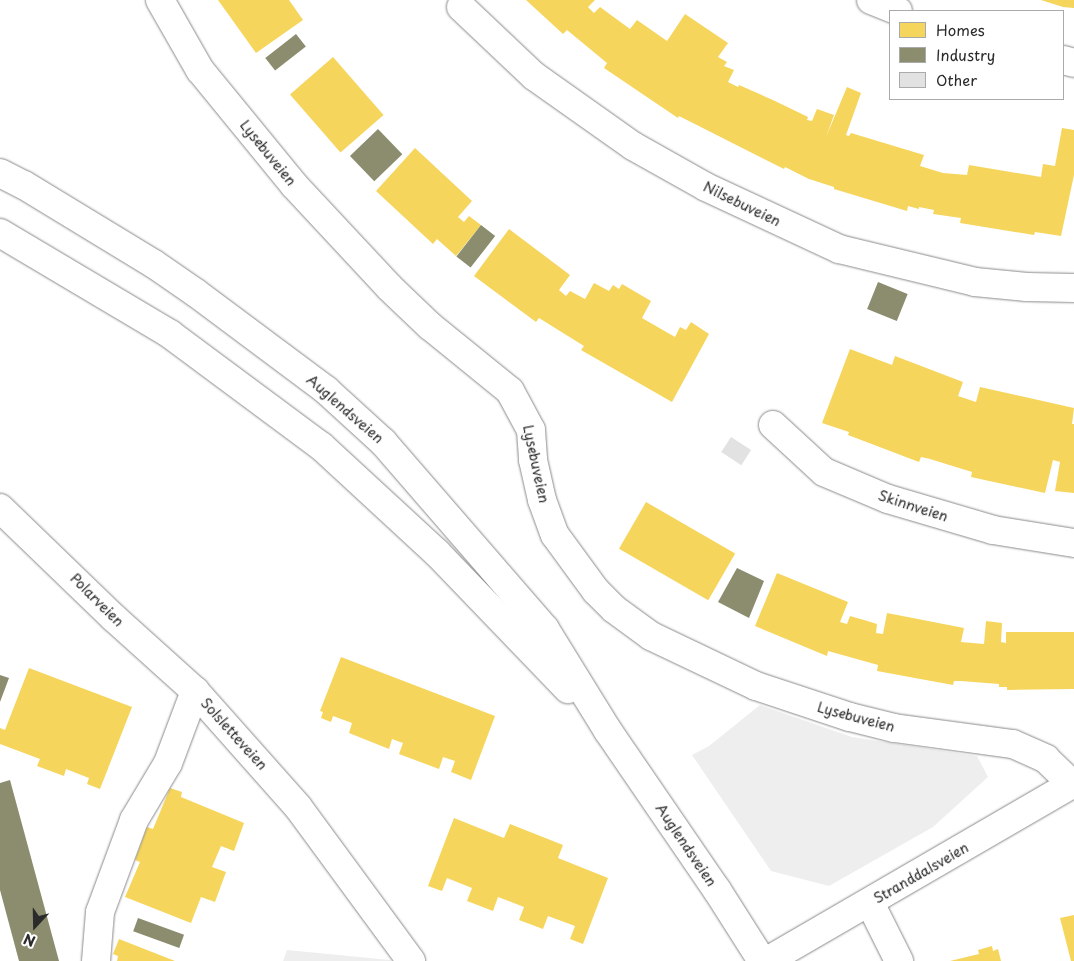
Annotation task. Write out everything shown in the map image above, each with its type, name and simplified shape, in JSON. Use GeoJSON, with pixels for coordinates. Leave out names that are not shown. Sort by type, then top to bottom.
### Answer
{"type":"FeatureCollection","features":[{"type":"Feature","properties":{"kind":"street","name":"Lysebuveien"},"geometry":{"type":"LineString","coordinates":[[160,0],[200,70],[312,206],[430,326],[510,391],[531,430],[533,460],[542,500],[555,535],[596,591],[614,609],[651,636],[756,686],[850,717],[894,728],[1013,744],[1046,759],[1073,784]]}},
{"type":"Feature","properties":{"kind":"street"},"geometry":{"type":"LineString","coordinates":[[871,0],[896,10]]}},
{"type":"Feature","properties":{"kind":"street","name":"Nilsebuveien"},"geometry":{"type":"LineString","coordinates":[[460,7],[534,76],[633,146],[706,187],[812,237],[839,249],[975,282],[1027,288],[1074,288]]}},
{"type":"Feature","properties":{"kind":"street","name":"Auglendsveien"},"geometry":{"type":"LineString","coordinates":[[0,172],[154,264],[196,293],[326,390],[383,442],[544,629],[608,731],[717,890],[762,961]]}},
{"type":"Feature","properties":{"kind":"street","name":"Auglendsveien"},"geometry":{"type":"LineString","coordinates":[[0,232],[170,334],[321,446],[347,468],[437,554],[608,731]]}},
{"type":"Feature","properties":{"kind":"street","name":"Skinnveien"},"geometry":{"type":"LineString","coordinates":[[774,425],[795,447],[824,472],[888,499],[993,530],[1074,543]]}},
{"type":"Feature","properties":{"kind":"street","name":"Polarveien"},"geometry":{"type":"LineString","coordinates":[[0,508],[114,618],[196,691]]}},
{"type":"Feature","properties":{"kind":"street","name":"Solsletteveien"},"geometry":{"type":"LineString","coordinates":[[96,961],[100,912],[134,820],[168,763],[196,691],[298,807],[411,961]]}},
{"type":"Feature","properties":{"kind":"street","name":"Stranddalsveien"},"geometry":{"type":"LineString","coordinates":[[767,961],[1073,784]]}},
{"type":"Feature","properties":{"kind":"street"},"geometry":{"type":"LineString","coordinates":[[870,903],[899,961]]}},
{"type":"Feature","properties":{"kind":"shaded area"},"geometry":{"type":"Polygon","coordinates":[[[760,705],[852,737],[977,756],[988,777],[933,827],[829,886],[771,871],[692,755],[709,746],[760,705]]]}},
{"type":"Feature","properties":{"kind":"shaded area"},"geometry":{"type":"Polygon","coordinates":[[[287,950],[390,960],[391,961],[283,961],[287,950]]]}},
{"type":"Feature","properties":{"kind":"building: Homes"},"geometry":{"type":"Polygon","coordinates":[[[218,0],[289,0],[303,20],[256,53],[218,0]]]}},
{"type":"Feature","properties":{"kind":"building: Homes"},"geometry":{"type":"Polygon","coordinates":[[[526,0],[595,0],[588,7],[594,13],[600,7],[630,29],[637,20],[667,41],[685,14],[728,43],[718,57],[727,62],[724,66],[734,70],[728,82],[775,101],[808,117],[807,120],[812,121],[817,109],[834,115],[826,137],[847,87],[861,93],[846,135],[849,136],[851,133],[924,155],[920,166],[943,173],[967,175],[969,165],[1041,177],[1043,164],[1055,166],[1062,128],[1074,130],[1074,175],[1061,236],[1035,232],[1034,235],[960,223],[961,218],[933,214],[934,210],[919,207],[919,209],[908,206],[907,211],[834,189],[834,187],[809,179],[785,167],[784,169],[679,116],[678,118],[604,68],[607,63],[567,30],[563,34],[526,0]]]}},
{"type":"Feature","properties":{"kind":"building: Homes"},"geometry":{"type":"Polygon","coordinates":[[[1041,0],[1074,0],[1074,8],[1063,7],[1041,0]]]}},
{"type":"Feature","properties":{"kind":"building: Homes"},"geometry":{"type":"Polygon","coordinates":[[[333,57],[384,115],[340,153],[290,94],[333,57]]]}},
{"type":"Feature","properties":{"kind":"building: Homes"},"geometry":{"type":"Polygon","coordinates":[[[415,148],[472,201],[458,217],[464,222],[469,216],[481,225],[456,256],[437,239],[433,244],[376,191],[415,148]]]}},
{"type":"Feature","properties":{"kind":"building: Homes"},"geometry":{"type":"Polygon","coordinates":[[[509,229],[570,275],[559,290],[566,296],[570,291],[585,299],[594,283],[609,291],[613,285],[619,289],[622,284],[651,301],[642,318],[675,337],[680,327],[686,330],[691,322],[709,334],[672,402],[581,350],[584,346],[539,318],[536,322],[474,276],[509,229]]]}},
{"type":"Feature","properties":{"kind":"building: Homes"},"geometry":{"type":"Polygon","coordinates":[[[850,349],[892,365],[895,356],[963,382],[958,396],[976,402],[980,387],[1074,408],[1072,424],[1074,424],[1074,493],[1055,491],[1060,462],[1053,460],[1045,493],[971,477],[972,472],[930,459],[921,457],[919,462],[848,435],[849,432],[822,423],[850,349]]]}},
{"type":"Feature","properties":{"kind":"building: Homes"},"geometry":{"type":"Polygon","coordinates":[[[646,502],[735,554],[708,600],[619,549],[646,502]]]}},
{"type":"Feature","properties":{"kind":"building: Homes"},"geometry":{"type":"Polygon","coordinates":[[[777,573],[848,602],[840,622],[847,624],[850,616],[864,620],[877,624],[876,633],[883,634],[887,613],[964,628],[961,642],[984,644],[986,621],[1002,623],[1001,642],[1006,643],[1006,632],[1074,632],[1074,689],[1007,690],[1007,687],[999,687],[999,684],[961,681],[954,681],[953,685],[877,671],[878,665],[828,651],[827,656],[755,626],[777,573]]]}},
{"type":"Feature","properties":{"kind":"building: Homes"},"geometry":{"type":"Polygon","coordinates":[[[341,657],[495,716],[471,780],[451,772],[455,761],[443,757],[439,769],[399,754],[403,743],[392,739],[389,749],[349,733],[352,723],[333,716],[331,722],[321,718],[323,712],[320,711],[341,657]]]}},
{"type":"Feature","properties":{"kind":"building: Homes"},"geometry":{"type":"Polygon","coordinates":[[[29,668],[132,707],[100,789],[87,784],[89,778],[66,769],[64,776],[37,766],[40,759],[0,744],[0,728],[5,730],[29,668]]]}},
{"type":"Feature","properties":{"kind":"building: Homes"},"geometry":{"type":"Polygon","coordinates":[[[170,788],[182,792],[181,797],[244,823],[234,851],[221,846],[212,867],[226,872],[215,902],[201,897],[191,923],[125,897],[140,862],[135,860],[147,827],[153,829],[170,788]]]}},
{"type":"Feature","properties":{"kind":"building: Homes"},"geometry":{"type":"Polygon","coordinates":[[[454,818],[504,838],[510,824],[563,845],[558,858],[608,878],[583,944],[570,939],[575,926],[548,916],[543,929],[519,920],[524,907],[498,897],[493,911],[467,901],[472,888],[447,878],[442,891],[428,886],[454,818]]]}},
{"type":"Feature","properties":{"kind":"building: Homes"},"geometry":{"type":"Polygon","coordinates":[[[1074,915],[1074,961],[1071,961],[1060,918],[1074,915]]]}},
{"type":"Feature","properties":{"kind":"building: Homes"},"geometry":{"type":"Polygon","coordinates":[[[119,939],[175,961],[117,961],[118,956],[113,954],[119,939]]]}},
{"type":"Feature","properties":{"kind":"building: Homes"},"geometry":{"type":"Polygon","coordinates":[[[992,946],[993,951],[998,949],[1001,961],[950,961],[979,954],[978,950],[992,946]]]}},
{"type":"Feature","properties":{"kind":"building: Industry"},"geometry":{"type":"Polygon","coordinates":[[[296,34],[306,47],[275,71],[265,58],[296,34]]]}},
{"type":"Feature","properties":{"kind":"building: Industry"},"geometry":{"type":"Polygon","coordinates":[[[378,129],[402,154],[374,181],[350,156],[378,129]]]}},
{"type":"Feature","properties":{"kind":"building: Industry"},"geometry":{"type":"Polygon","coordinates":[[[481,225],[495,236],[471,268],[456,257],[481,225]]]}},
{"type":"Feature","properties":{"kind":"building: Industry"},"geometry":{"type":"Polygon","coordinates":[[[878,282],[908,294],[897,321],[867,309],[878,282]]]}},
{"type":"Feature","properties":{"kind":"building: Industry"},"geometry":{"type":"Polygon","coordinates":[[[737,568],[764,581],[749,618],[718,602],[737,568]]]}},
{"type":"Feature","properties":{"kind":"building: Industry"},"geometry":{"type":"Polygon","coordinates":[[[0,675],[9,678],[0,702],[0,675]]]}},
{"type":"Feature","properties":{"kind":"building: Industry"},"geometry":{"type":"Polygon","coordinates":[[[10,780],[59,961],[19,961],[0,890],[0,783],[10,780]]]}},
{"type":"Feature","properties":{"kind":"building: Industry"},"geometry":{"type":"Polygon","coordinates":[[[138,918],[184,935],[179,948],[133,931],[138,918]]]}},
{"type":"Feature","properties":{"kind":"building: Other"},"geometry":{"type":"Polygon","coordinates":[[[731,437],[751,450],[741,465],[721,452],[731,437]]]}}]}
